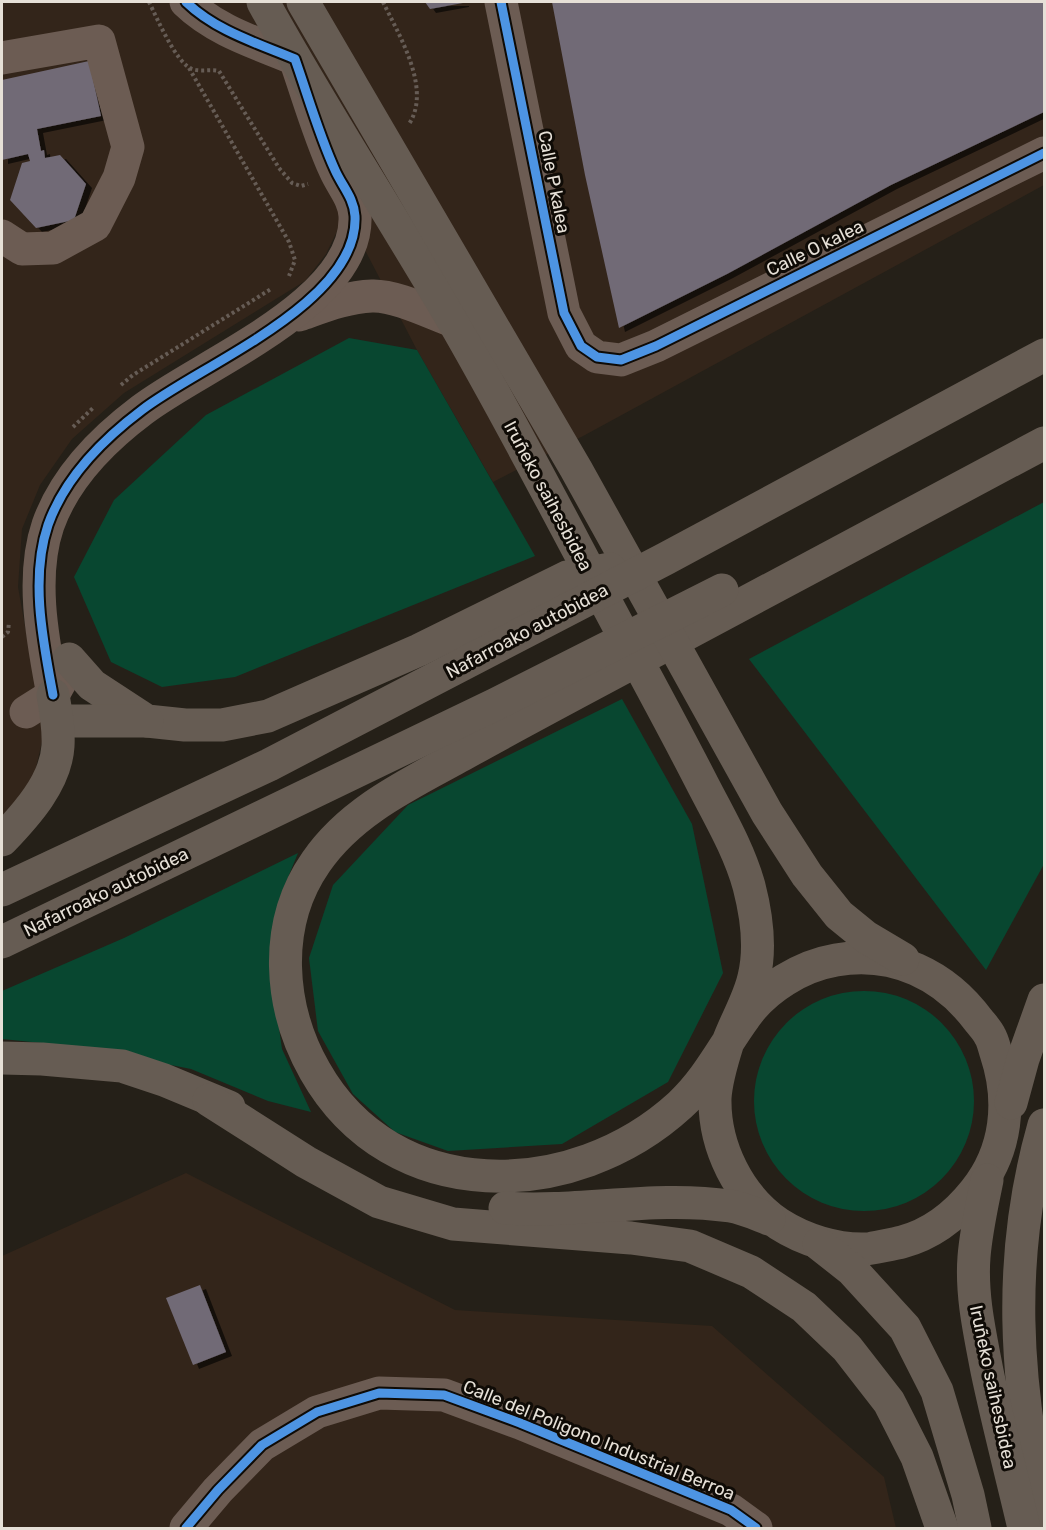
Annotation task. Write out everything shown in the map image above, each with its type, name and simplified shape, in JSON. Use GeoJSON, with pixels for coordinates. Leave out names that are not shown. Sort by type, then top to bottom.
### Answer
{"type":"FeatureCollection","features":[{"type":"Feature","properties":{"kind":"highway","name":"Iruñeko saihesbidea"},"geometry":{"type":"LineString","coordinates":[[263,2],[453,321],[683,746],[738,856],[748,884],[755,916],[757,948],[754,977],[726,1048]]}},
{"type":"Feature","properties":{"kind":"highway","name":"Iruñeko saihesbidea"},"geometry":{"type":"LineString","coordinates":[[303,2],[576,470],[767,813],[807,875],[839,915],[866,937],[923,971]]}},
{"type":"Feature","properties":{"kind":"highway","name":"Nafarroako autobidea"},"geometry":{"type":"LineString","coordinates":[[2,890],[269,765],[665,559],[1044,355]]}},
{"type":"Feature","properties":{"kind":"highway","name":"Nafarroako autobidea"},"geometry":{"type":"LineString","coordinates":[[2,942],[517,694],[872,514],[1044,419]]}},
{"type":"Feature","properties":{"kind":"highway"},"geometry":{"type":"LineString","coordinates":[[1005,1128],[1005,1080],[990,1036],[962,998],[923,971],[878,958],[831,960],[787,977],[751,1007],[708,1075],[684,1102],[657,1124],[624,1144],[591,1160],[529,1176],[467,1175],[439,1169],[408,1157],[380,1142],[352,1122],[336,1104],[303,1050],[293,1024],[286,992],[286,953],[295,906],[305,880],[318,858],[359,816],[385,798],[1044,443]]}},
{"type":"Feature","properties":{"kind":"highway"},"geometry":{"type":"LineString","coordinates":[[35,707],[185,725],[222,724],[268,716],[419,650],[567,577],[665,559]]}},
{"type":"Feature","properties":{"kind":"highway"},"geometry":{"type":"LineString","coordinates":[[69,659],[92,685],[147,721]]}},
{"type":"Feature","properties":{"kind":"highway"},"geometry":{"type":"LineString","coordinates":[[2,840],[22,819],[49,778],[58,748],[35,707]]}},
{"type":"Feature","properties":{"kind":"highway"},"geometry":{"type":"LineString","coordinates":[[819,1244],[868,1250],[916,1239],[958,1213],[988,1174],[1005,1128],[1023,1059],[1044,1000]]}},
{"type":"Feature","properties":{"kind":"highway"},"geometry":{"type":"LineString","coordinates":[[726,1048],[715,1094],[720,1141],[740,1186],[775,1221]]}},
{"type":"Feature","properties":{"kind":"highway"},"geometry":{"type":"LineString","coordinates":[[2,1058],[122,1066],[164,1080],[209,1100],[280,1124],[354,1168],[415,1194],[447,1202],[527,1209],[650,1203],[731,1206],[775,1221],[819,1244],[852,1270],[905,1328],[938,1391],[968,1495],[975,1528]]}},
{"type":"Feature","properties":{"kind":"highway"},"geometry":{"type":"LineString","coordinates":[[209,1100],[306,1162],[379,1202],[453,1224],[631,1238],[690,1246],[751,1272],[804,1307],[847,1348],[889,1402],[917,1457],[942,1528]]}},
{"type":"Feature","properties":{"kind":"highway"},"geometry":{"type":"LineString","coordinates":[[1044,1125],[1028,1196],[1020,1246],[1018,1294],[1022,1390],[1044,1517]]}},
{"type":"Feature","properties":{"kind":"highway","name":"Iruñeko saihesbidea"},"geometry":{"type":"LineString","coordinates":[[988,1174],[974,1258],[974,1292],[991,1391],[1024,1528]]}},
{"type":"Feature","properties":{"kind":"street"},"geometry":{"type":"LineString","coordinates":[[35,707],[41,626],[40,564],[48,525],[63,492],[104,441],[143,409],[286,320],[330,279],[348,252],[355,216],[351,200],[335,171],[295,59],[236,36],[197,12],[186,2]]}},
{"type":"Feature","properties":{"kind":"street"},"geometry":{"type":"LineString","coordinates":[[324,2],[321,9],[328,45]]}},
{"type":"Feature","properties":{"kind":"street","name":"Calle P kalea"},"geometry":{"type":"LineString","coordinates":[[501,2],[564,313],[581,346],[597,357]]}},
{"type":"Feature","properties":{"kind":"street"},"geometry":{"type":"LineString","coordinates":[[2,58],[99,41],[128,147],[119,178],[95,225],[53,248],[22,249],[2,236]]}},
{"type":"Feature","properties":{"kind":"street","name":"Calle O kalea"},"geometry":{"type":"LineString","coordinates":[[597,357],[621,360],[656,346],[1044,153]]}},
{"type":"Feature","properties":{"kind":"street"},"geometry":{"type":"LineString","coordinates":[[286,320],[337,301],[374,296],[406,303],[453,321]]}},
{"type":"Feature","properties":{"kind":"street"},"geometry":{"type":"LineString","coordinates":[[35,707],[61,683],[69,659],[41,600]]}},
{"type":"Feature","properties":{"kind":"street","name":"Calle del Poligono Industrial Berroa"},"geometry":{"type":"LineString","coordinates":[[186,1528],[218,1490],[262,1445],[317,1412],[379,1393],[444,1395],[520,1423],[731,1510],[756,1528]]}},
{"type":"Feature","properties":{"kind":"path"},"geometry":{"type":"LineString","coordinates":[[383,2],[406,51],[418,86],[416,114],[407,127]]}},
{"type":"Feature","properties":{"kind":"path"},"geometry":{"type":"LineString","coordinates":[[149,3],[180,60],[189,68],[289,242],[295,260],[288,278]]}},
{"type":"Feature","properties":{"kind":"path"},"geometry":{"type":"LineString","coordinates":[[189,68],[202,71],[219,70],[279,168],[292,183],[301,186],[310,184]]}},
{"type":"Feature","properties":{"kind":"path"},"geometry":{"type":"LineString","coordinates":[[116,389],[133,375],[279,284]]}},
{"type":"Feature","properties":{"kind":"path"},"geometry":{"type":"LineString","coordinates":[[68,434],[82,417],[99,403]]}},
{"type":"Feature","properties":{"kind":"path"},"geometry":{"type":"LineString","coordinates":[[2,637],[8,632],[11,614]]}},
{"type":"Feature","properties":{"kind":"shaded area"},"geometry":{"type":"Polygon","coordinates":[[[2,2],[1044,2],[1044,185],[585,435],[493,482],[417,350],[340,202],[341,223],[326,254],[305,281],[124,393],[72,439],[40,485],[22,529],[18,587],[44,733],[34,776],[2,820],[2,2]]]}},
{"type":"Feature","properties":{"kind":"shaded area"},"geometry":{"type":"Polygon","coordinates":[[[186,1173],[455,1310],[712,1326],[884,1477],[896,1528],[2,1528],[2,1256],[186,1173]]]}},
{"type":"Feature","properties":{"kind":"green space"},"geometry":{"type":"Polygon","coordinates":[[[349,338],[417,350],[535,556],[235,677],[162,687],[111,662],[74,577],[114,500],[206,415],[349,338]]]}},
{"type":"Feature","properties":{"kind":"green space"},"geometry":{"type":"Polygon","coordinates":[[[1044,502],[1044,864],[986,970],[749,659],[1044,502]]]}},
{"type":"Feature","properties":{"kind":"green space"},"geometry":{"type":"Polygon","coordinates":[[[622,699],[692,824],[723,973],[668,1082],[562,1144],[448,1151],[395,1132],[353,1094],[318,1031],[309,958],[333,885],[408,805],[622,699]]]}},
{"type":"Feature","properties":{"kind":"green space"},"geometry":{"type":"Polygon","coordinates":[[[298,853],[280,897],[270,965],[282,1049],[311,1112],[268,1101],[191,1069],[81,1047],[2,1039],[2,991],[124,938],[298,853]]]}},
{"type":"Feature","properties":{"kind":"green space"},"geometry":{"type":"Polygon","coordinates":[[[864,991],[896,996],[916,1004],[933,1016],[949,1032],[961,1049],[969,1069],[974,1101],[969,1133],[961,1153],[949,1170],[933,1186],[916,1198],[896,1206],[864,1211],[832,1206],[812,1198],[795,1186],[779,1170],[767,1153],[759,1133],[754,1101],[759,1069],[767,1049],[779,1032],[795,1016],[812,1004],[832,996],[864,991]]]}},
{"type":"Feature","properties":{"kind":"building"},"geometry":{"type":"Polygon","coordinates":[[[425,2],[463,2],[463,3],[430,9],[425,2]]]}},
{"type":"Feature","properties":{"kind":"building"},"geometry":{"type":"Polygon","coordinates":[[[552,2],[1044,2],[1044,112],[891,185],[727,274],[619,328],[585,175],[552,2]]]}},
{"type":"Feature","properties":{"kind":"building"},"geometry":{"type":"Polygon","coordinates":[[[89,61],[101,116],[37,129],[41,151],[44,150],[45,158],[60,155],[86,184],[74,220],[36,228],[10,200],[22,163],[30,161],[28,154],[2,160],[2,80],[89,61]]]}},
{"type":"Feature","properties":{"kind":"building"},"geometry":{"type":"Polygon","coordinates":[[[200,1285],[226,1352],[193,1365],[166,1298],[200,1285]]]}},
{"type":"Feature","properties":{"kind":"cycle path"},"geometry":{"type":"LineString","coordinates":[[53,695],[42,631],[40,566],[48,525],[64,491],[99,447],[142,410],[272,329],[305,304],[332,277],[349,247],[355,216],[352,203],[329,157],[295,59],[224,29],[186,2]]}},
{"type":"Feature","properties":{"kind":"cycle path"},"geometry":{"type":"LineString","coordinates":[[501,2],[564,313],[581,346],[597,357],[621,360],[656,346],[1044,153]]}},
{"type":"Feature","properties":{"kind":"cycle path"},"geometry":{"type":"LineString","coordinates":[[186,1528],[218,1490],[262,1445],[317,1412],[379,1393],[444,1395],[520,1423],[731,1510],[756,1528]]}}]}
